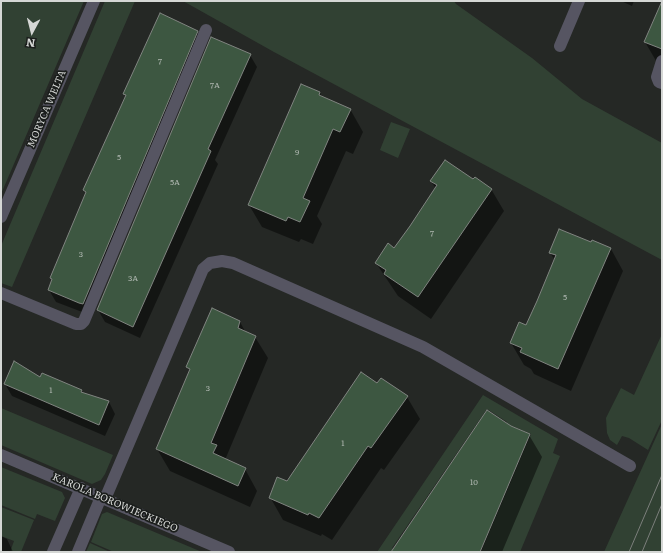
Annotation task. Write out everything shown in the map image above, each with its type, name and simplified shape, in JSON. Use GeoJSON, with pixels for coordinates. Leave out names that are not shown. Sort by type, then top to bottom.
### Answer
{"type":"FeatureCollection","features":[{"type":"Feature","properties":{"kind":"street","name":"MORYCA WELTA"},"geometry":{"type":"LineString","coordinates":[[1,217],[94,1]]}},
{"type":"Feature","properties":{"kind":"street"},"geometry":{"type":"LineString","coordinates":[[560,46],[579,1]]}},
{"type":"Feature","properties":{"kind":"street"},"geometry":{"type":"LineString","coordinates":[[1,294],[76,324],[81,324],[84,321],[206,30]]}},
{"type":"Feature","properties":{"kind":"street"},"geometry":{"type":"LineString","coordinates":[[662,61],[657,77],[659,82],[662,83]]}},
{"type":"Feature","properties":{"kind":"street"},"geometry":{"type":"LineString","coordinates":[[78,552],[203,269],[210,264],[222,261],[233,263],[423,348],[630,466]]}},
{"type":"Feature","properties":{"kind":"street","name":"KAROLA BOROWIECKIEGO"},"geometry":{"type":"LineString","coordinates":[[1,455],[229,552]]}},
{"type":"Feature","properties":{"kind":"street"},"geometry":{"type":"LineString","coordinates":[[53,552],[81,488]]}},
{"type":"Feature","properties":{"kind":"green space"},"geometry":{"type":"Polygon","coordinates":[[[1,1],[84,1],[1,194],[1,1]]]}},
{"type":"Feature","properties":{"kind":"green space"},"geometry":{"type":"Polygon","coordinates":[[[105,1],[135,1],[12,287],[1,283],[1,246],[105,1]]]}},
{"type":"Feature","properties":{"kind":"green space"},"geometry":{"type":"Polygon","coordinates":[[[183,1],[454,1],[456,4],[532,58],[582,99],[662,143],[662,260],[274,52],[183,1]]]}},
{"type":"Feature","properties":{"kind":"green space"},"geometry":{"type":"Polygon","coordinates":[[[391,122],[410,129],[398,158],[380,150],[391,122]]]}},
{"type":"Feature","properties":{"kind":"green space"},"geometry":{"type":"Polygon","coordinates":[[[662,334],[662,420],[648,450],[629,438],[622,436],[617,445],[610,440],[607,433],[606,418],[621,388],[634,395],[662,334]]]}},
{"type":"Feature","properties":{"kind":"green space"},"geometry":{"type":"Polygon","coordinates":[[[483,395],[558,439],[553,453],[560,456],[520,552],[481,552],[531,434],[512,426],[510,428],[506,425],[507,422],[487,409],[392,548],[401,552],[377,552],[483,395]]]}},
{"type":"Feature","properties":{"kind":"green space"},"geometry":{"type":"Polygon","coordinates":[[[1,408],[113,455],[101,480],[92,484],[1,445],[1,408]]]}},
{"type":"Feature","properties":{"kind":"green space"},"geometry":{"type":"Polygon","coordinates":[[[662,424],[662,552],[604,552],[662,424]]]}},
{"type":"Feature","properties":{"kind":"green space"},"geometry":{"type":"Polygon","coordinates":[[[1,467],[62,492],[65,498],[55,521],[37,514],[35,519],[1,505],[1,467]]]}},
{"type":"Feature","properties":{"kind":"green space"},"geometry":{"type":"Polygon","coordinates":[[[1,507],[34,520],[21,552],[10,552],[14,541],[1,536],[1,507]]]}},
{"type":"Feature","properties":{"kind":"green space"},"geometry":{"type":"Polygon","coordinates":[[[107,512],[202,552],[114,552],[91,542],[102,514],[107,512]]]}},
{"type":"Feature","properties":{"kind":"green space"},"geometry":{"type":"Polygon","coordinates":[[[90,543],[110,552],[86,552],[90,543]]]}},
{"type":"Feature","properties":{"kind":"building"},"geometry":{"type":"Polygon","coordinates":[[[662,1],[662,49],[644,42],[662,1]]]}},
{"type":"Feature","properties":{"kind":"building"},"geometry":{"type":"Polygon","coordinates":[[[160,13],[198,31],[83,304],[79,303],[48,290],[52,279],[50,278],[86,192],[83,190],[126,95],[123,94],[160,13]]]}},
{"type":"Feature","properties":{"kind":"building"},"geometry":{"type":"Polygon","coordinates":[[[211,37],[251,54],[208,149],[211,151],[133,327],[97,310],[211,37]]]}},
{"type":"Feature","properties":{"kind":"building"},"geometry":{"type":"Polygon","coordinates":[[[301,84],[320,92],[319,95],[351,109],[340,132],[333,129],[303,198],[310,201],[300,222],[288,217],[286,221],[248,205],[301,84]]]}},
{"type":"Feature","properties":{"kind":"building"},"geometry":{"type":"Polygon","coordinates":[[[445,160],[473,179],[475,177],[492,189],[418,297],[384,274],[386,270],[375,263],[388,243],[394,248],[410,226],[437,185],[430,181],[445,160]]]}},
{"type":"Feature","properties":{"kind":"building"},"geometry":{"type":"Polygon","coordinates":[[[559,229],[591,242],[592,240],[611,248],[558,369],[520,352],[522,348],[510,343],[519,322],[526,325],[537,301],[556,255],[549,253],[559,229]]]}},
{"type":"Feature","properties":{"kind":"building"},"geometry":{"type":"Polygon","coordinates":[[[212,308],[240,321],[238,328],[256,336],[211,443],[217,445],[213,453],[246,468],[238,486],[156,449],[190,369],[186,367],[212,308]]]}},
{"type":"Feature","properties":{"kind":"building"},"geometry":{"type":"Polygon","coordinates":[[[14,361],[40,377],[42,373],[82,390],[81,392],[109,401],[99,425],[4,384],[14,361]]]}},
{"type":"Feature","properties":{"kind":"building"},"geometry":{"type":"Polygon","coordinates":[[[361,372],[377,383],[381,378],[408,396],[371,448],[368,446],[319,518],[309,513],[308,515],[269,498],[277,477],[287,481],[361,372]]]}},
{"type":"Feature","properties":{"kind":"building"},"geometry":{"type":"Polygon","coordinates":[[[487,410],[511,426],[530,434],[480,552],[391,552],[487,410]]]}},
{"type":"Feature","properties":{"kind":"tram line"},"geometry":{"type":"LineString","coordinates":[[629,552],[662,475]]}},
{"type":"Feature","properties":{"kind":"tram line"},"geometry":{"type":"LineString","coordinates":[[642,552],[662,504]]}}]}
